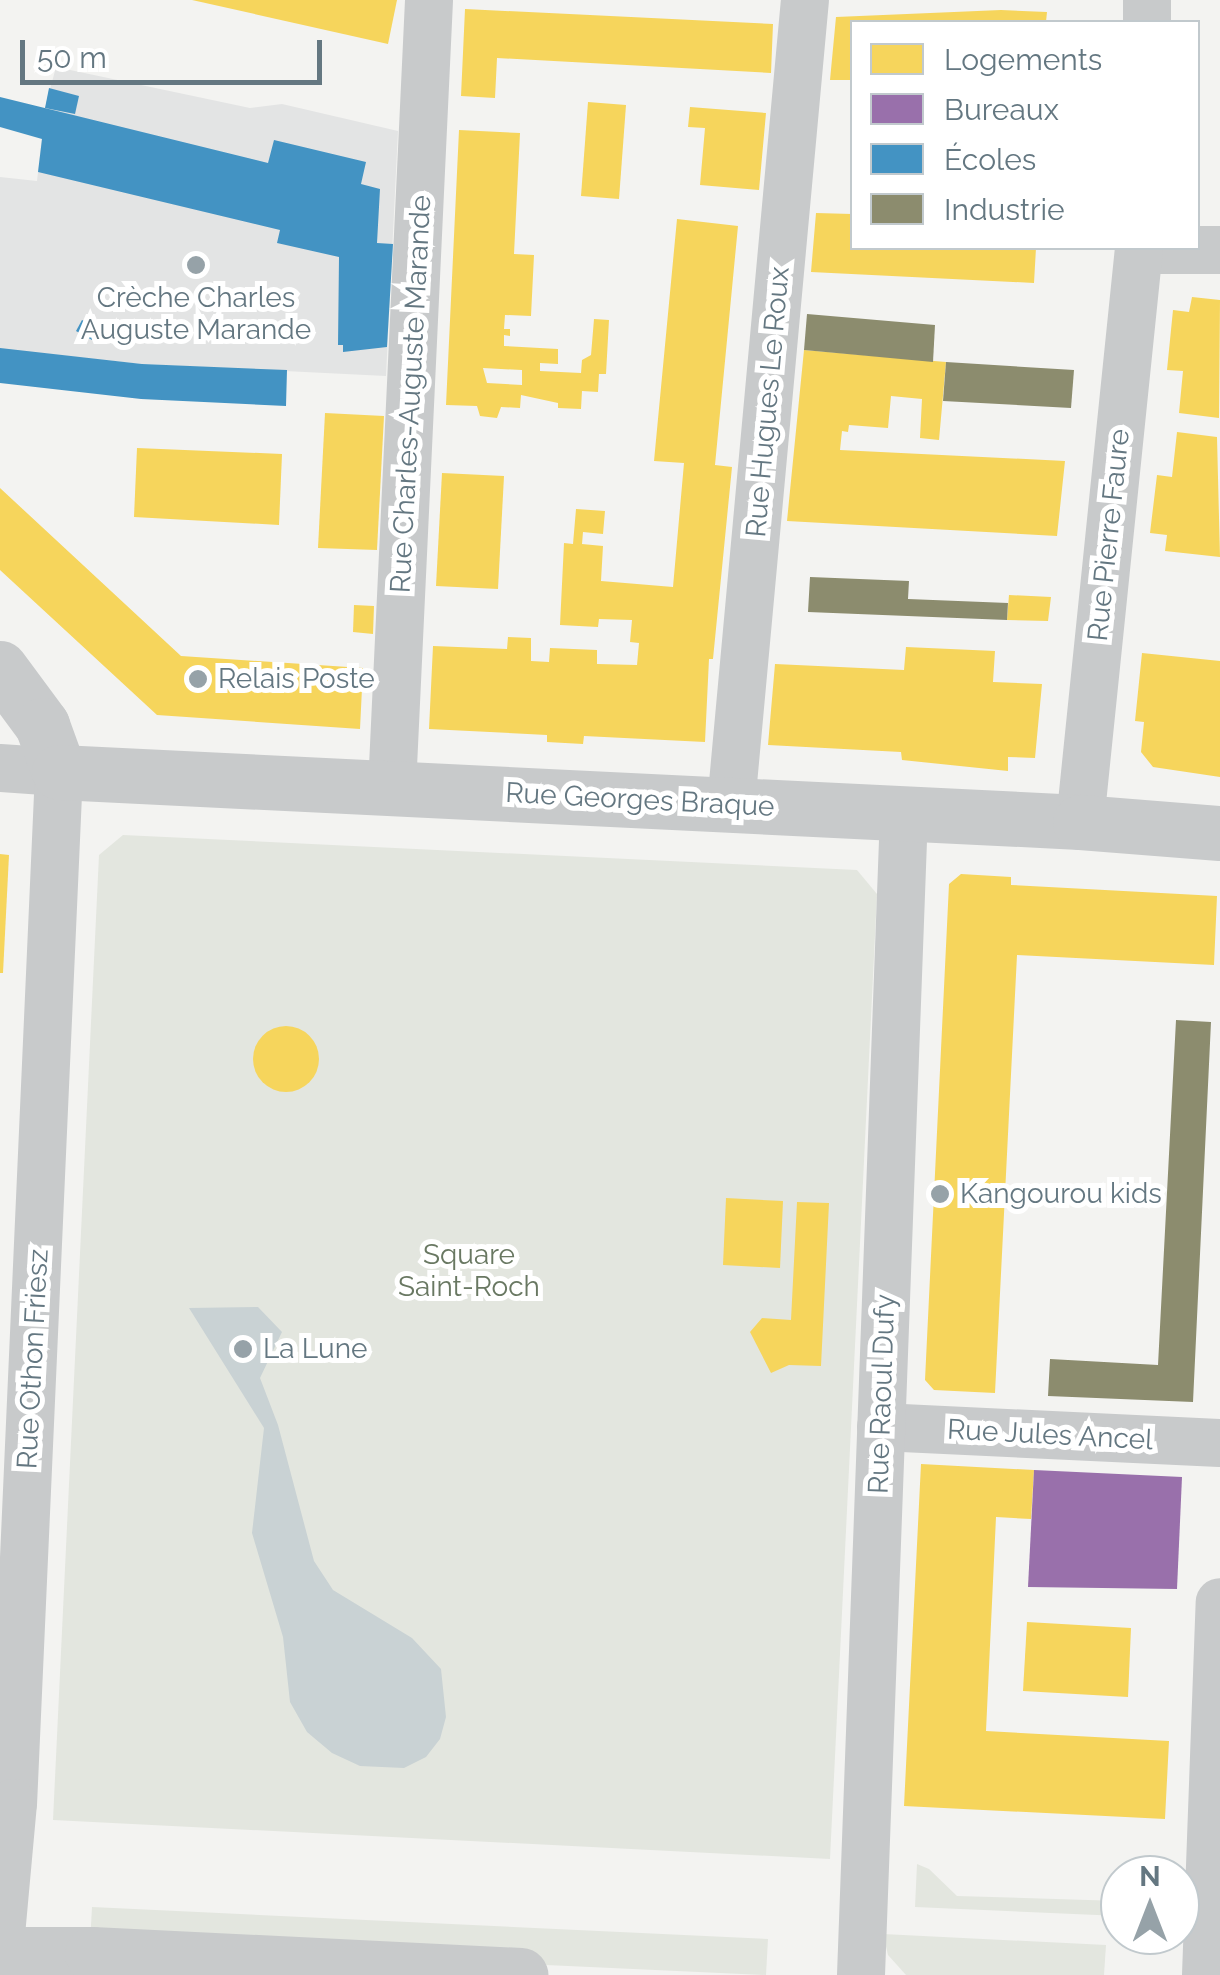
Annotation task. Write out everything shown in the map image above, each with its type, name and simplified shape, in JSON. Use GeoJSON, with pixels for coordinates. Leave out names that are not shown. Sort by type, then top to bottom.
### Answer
{"type":"FeatureCollection","features":[{"type":"Feature","properties":{"kind":"street","name":"Rue Charles-Auguste Marande"},"geometry":{"type":"LineString","coordinates":[[392,788],[429,0]]}},
{"type":"Feature","properties":{"kind":"street","name":"Rue Hugues Le Roux"},"geometry":{"type":"LineString","coordinates":[[731,805],[805,0]]}},
{"type":"Feature","properties":{"kind":"street","name":"Rue Pierre Faure"},"geometry":{"type":"LineString","coordinates":[[1080,822],[1139,250]]}},
{"type":"Feature","properties":{"kind":"street"},"geometry":{"type":"LineString","coordinates":[[0,668],[42,726],[59,772],[0,768]]}},
{"type":"Feature","properties":{"kind":"street","name":"Rue Georges Braque"},"geometry":{"type":"LineString","coordinates":[[59,772],[1080,822],[1220,833]]}},
{"type":"Feature","properties":{"kind":"street","name":"Rue Othon Friesz"},"geometry":{"type":"LineString","coordinates":[[0,1946],[9,1879],[16,1370],[59,772]]}},
{"type":"Feature","properties":{"kind":"street","name":"Rue Raoul Dufy"},"geometry":{"type":"LineString","coordinates":[[861,1975],[904,813]]}},
{"type":"Feature","properties":{"kind":"street","name":"Rue Jules Ancel"},"geometry":{"type":"LineString","coordinates":[[880,1427],[1220,1443]]}},
{"type":"Feature","properties":{"kind":"street"},"geometry":{"type":"LineString","coordinates":[[1206,1975],[1220,1602]]}},
{"type":"Feature","properties":{"kind":"street"},"geometry":{"type":"LineString","coordinates":[[0,1954],[111,1955],[520,1975]]}},
{"type":"Feature","properties":{"kind":"shaded area","name":"Crèche Charles Auguste Marande"},"geometry":{"type":"Polygon","coordinates":[[[56,67],[250,108],[282,104],[398,131],[386,376],[142,364],[0,349],[0,177],[37,181],[45,108],[56,67]]]}},
{"type":"Feature","properties":{"kind":"shaded area"},"geometry":{"type":"Polygon","coordinates":[[[258,1307],[282,1332],[260,1378],[278,1425],[314,1561],[333,1590],[412,1638],[441,1669],[446,1717],[440,1739],[426,1757],[404,1768],[360,1766],[332,1753],[307,1732],[290,1702],[283,1637],[252,1533],[264,1428],[189,1308],[258,1307]]]}},
{"type":"Feature","properties":{"kind":"green space","name":"Square Saint-Roch"},"geometry":{"type":"Polygon","coordinates":[[[123,835],[857,870],[877,894],[830,1859],[53,1820],[99,855],[123,835]]]}},
{"type":"Feature","properties":{"kind":"green space"},"geometry":{"type":"Polygon","coordinates":[[[917,1864],[929,1869],[957,1896],[1100,1900],[1100,1915],[915,1907],[917,1864]]]}},
{"type":"Feature","properties":{"kind":"green space"},"geometry":{"type":"Polygon","coordinates":[[[92,1907],[768,1939],[766,1975],[90,1944],[92,1907]]]}},
{"type":"Feature","properties":{"kind":"green space"},"geometry":{"type":"Polygon","coordinates":[[[883,1934],[1100,1945],[1100,1955],[1105,1955],[1104,1975],[906,1975],[888,1955],[883,1934]]]}},
{"type":"Feature","properties":{"kind":"building: Logements"},"geometry":{"type":"Polygon","coordinates":[[[192,0],[397,0],[388,44],[192,0]]]}},
{"type":"Feature","properties":{"kind":"building: Logements"},"geometry":{"type":"Polygon","coordinates":[[[465,9],[773,24],[771,73],[497,58],[495,98],[461,96],[465,9]]]}},
{"type":"Feature","properties":{"kind":"building: Logements"},"geometry":{"type":"Polygon","coordinates":[[[1001,10],[1047,12],[1046,20],[850,20],[850,80],[830,80],[836,17],[1001,10]]]}},
{"type":"Feature","properties":{"kind":"building: Logements"},"geometry":{"type":"Polygon","coordinates":[[[588,102],[626,105],[619,199],[581,196],[588,102]]]}},
{"type":"Feature","properties":{"kind":"building: Logements"},"geometry":{"type":"Polygon","coordinates":[[[690,107],[766,113],[759,190],[700,185],[705,128],[688,127],[690,107]]]}},
{"type":"Feature","properties":{"kind":"building: Logements"},"geometry":{"type":"Polygon","coordinates":[[[459,130],[520,133],[514,254],[534,255],[531,316],[505,315],[504,329],[510,329],[510,336],[504,335],[504,346],[558,349],[558,364],[540,363],[540,371],[581,373],[582,360],[591,355],[594,319],[609,320],[606,374],[599,374],[598,392],[582,391],[581,409],[558,408],[558,403],[521,395],[520,408],[501,407],[497,418],[480,416],[477,406],[446,405],[459,130]],[[483,368],[487,383],[522,385],[522,370],[483,368]]]}},
{"type":"Feature","properties":{"kind":"building: Logements"},"geometry":{"type":"Polygon","coordinates":[[[816,213],[850,214],[850,250],[1036,250],[1034,283],[811,272],[816,213]]]}},
{"type":"Feature","properties":{"kind":"building: Logements"},"geometry":{"type":"Polygon","coordinates":[[[677,219],[738,226],[715,465],[732,467],[713,659],[709,659],[705,742],[584,736],[583,744],[547,742],[547,735],[429,729],[433,646],[507,649],[508,637],[531,638],[531,661],[549,662],[550,648],[597,650],[597,664],[637,665],[639,643],[630,642],[632,620],[599,619],[598,627],[560,625],[564,543],[573,544],[576,509],[605,511],[603,534],[583,532],[582,544],[603,546],[601,581],[673,587],[684,463],[654,461],[677,219]]]}},
{"type":"Feature","properties":{"kind":"building: Logements"},"geometry":{"type":"Polygon","coordinates":[[[1192,297],[1220,300],[1219,418],[1179,413],[1183,371],[1167,370],[1173,310],[1189,312],[1192,297]]]}},
{"type":"Feature","properties":{"kind":"building: Logements"},"geometry":{"type":"Polygon","coordinates":[[[804,350],[946,362],[939,440],[920,438],[922,399],[891,396],[888,428],[849,425],[848,432],[842,431],[840,450],[1065,461],[1057,536],[787,521],[804,350]]]}},
{"type":"Feature","properties":{"kind":"building: Logements"},"geometry":{"type":"Polygon","coordinates":[[[325,413],[384,416],[377,550],[318,548],[325,413]]]}},
{"type":"Feature","properties":{"kind":"building: Logements"},"geometry":{"type":"Polygon","coordinates":[[[1177,432],[1217,437],[1220,557],[1165,551],[1167,535],[1150,533],[1157,475],[1172,477],[1177,432]]]}},
{"type":"Feature","properties":{"kind":"building: Logements"},"geometry":{"type":"Polygon","coordinates":[[[137,448],[282,454],[279,525],[134,517],[137,448]]]}},
{"type":"Feature","properties":{"kind":"building: Logements"},"geometry":{"type":"Polygon","coordinates":[[[442,473],[504,476],[498,589],[436,586],[442,473]]]}},
{"type":"Feature","properties":{"kind":"building: Logements"},"geometry":{"type":"Polygon","coordinates":[[[0,488],[181,656],[363,668],[360,729],[157,715],[0,570],[0,488]]]}},
{"type":"Feature","properties":{"kind":"building: Logements"},"geometry":{"type":"Polygon","coordinates":[[[1009,595],[1051,597],[1048,621],[1007,620],[1009,595]]]}},
{"type":"Feature","properties":{"kind":"building: Logements"},"geometry":{"type":"Polygon","coordinates":[[[354,605],[374,606],[373,634],[353,632],[354,605]]]}},
{"type":"Feature","properties":{"kind":"building: Logements"},"geometry":{"type":"Polygon","coordinates":[[[906,647],[995,651],[993,682],[1042,684],[1035,758],[1008,757],[1008,771],[902,760],[901,752],[768,745],[775,664],[904,670],[906,647]]]}},
{"type":"Feature","properties":{"kind":"building: Logements"},"geometry":{"type":"Polygon","coordinates":[[[1142,653],[1220,661],[1220,777],[1153,767],[1141,752],[1144,722],[1135,721],[1142,653]]]}},
{"type":"Feature","properties":{"kind":"building: Logements"},"geometry":{"type":"Polygon","coordinates":[[[0,854],[9,855],[3,973],[0,973],[0,854]]]}},
{"type":"Feature","properties":{"kind":"building: Logements"},"geometry":{"type":"Polygon","coordinates":[[[961,874],[1011,877],[1011,885],[1217,896],[1214,965],[1017,955],[995,1393],[934,1390],[925,1380],[949,884],[961,874]]]}},
{"type":"Feature","properties":{"kind":"building: Logements"},"geometry":{"type":"Polygon","coordinates":[[[286,1026],[309,1036],[319,1059],[309,1082],[286,1092],[263,1082],[253,1059],[263,1036],[286,1026]]]}},
{"type":"Feature","properties":{"kind":"building: Logements"},"geometry":{"type":"Polygon","coordinates":[[[726,1198],[783,1201],[780,1268],[723,1265],[726,1198]]]}},
{"type":"Feature","properties":{"kind":"building: Logements"},"geometry":{"type":"Polygon","coordinates":[[[797,1202],[829,1203],[821,1366],[789,1365],[771,1373],[750,1332],[762,1318],[791,1320],[797,1202]]]}},
{"type":"Feature","properties":{"kind":"building: Logements"},"geometry":{"type":"Polygon","coordinates":[[[921,1464],[1034,1470],[1031,1519],[996,1517],[986,1731],[1169,1741],[1165,1819],[904,1806],[921,1464]]]}},
{"type":"Feature","properties":{"kind":"building: Logements"},"geometry":{"type":"Polygon","coordinates":[[[1027,1622],[1131,1628],[1128,1697],[1023,1691],[1027,1622]]]}},
{"type":"Feature","properties":{"kind":"building: Bureaux"},"geometry":{"type":"Polygon","coordinates":[[[1034,1470],[1182,1477],[1177,1589],[1028,1587],[1034,1470]]]}},
{"type":"Feature","properties":{"kind":"building: Écoles"},"geometry":{"type":"Polygon","coordinates":[[[49,88],[79,96],[75,114],[45,108],[49,88]]]}},
{"type":"Feature","properties":{"kind":"building: Écoles"},"geometry":{"type":"Polygon","coordinates":[[[0,97],[268,163],[274,140],[366,162],[361,184],[380,189],[377,243],[393,244],[387,347],[343,352],[343,345],[338,345],[339,257],[277,243],[280,230],[38,172],[42,139],[0,127],[0,97]]]}},
{"type":"Feature","properties":{"kind":"building: Écoles"},"geometry":{"type":"Polygon","coordinates":[[[82,320],[98,328],[92,340],[76,331],[82,320]]]}},
{"type":"Feature","properties":{"kind":"building: Écoles"},"geometry":{"type":"Polygon","coordinates":[[[0,348],[142,364],[287,370],[286,406],[141,399],[0,383],[0,348]]]}},
{"type":"Feature","properties":{"kind":"building: Industrie"},"geometry":{"type":"Polygon","coordinates":[[[807,314],[935,325],[933,362],[804,350],[807,314]]]}},
{"type":"Feature","properties":{"kind":"building: Industrie"},"geometry":{"type":"Polygon","coordinates":[[[946,362],[1074,370],[1071,408],[943,401],[946,362]]]}},
{"type":"Feature","properties":{"kind":"building: Industrie"},"geometry":{"type":"Polygon","coordinates":[[[810,577],[909,581],[908,599],[1008,603],[1007,620],[808,612],[810,577]]]}},
{"type":"Feature","properties":{"kind":"building: Industrie"},"geometry":{"type":"Polygon","coordinates":[[[1176,1020],[1211,1022],[1193,1402],[1048,1396],[1050,1359],[1158,1365],[1176,1020]]]}},
{"type":"Feature","properties":{"kind":"place","name":"Crèche Charles Auguste Marande"},"geometry":{"type":"Point","coordinates":[196,265]}},
{"type":"Feature","properties":{"kind":"place","name":"Relais Poste"},"geometry":{"type":"Point","coordinates":[198,679]}},
{"type":"Feature","properties":{"kind":"place","name":"Kangourou kids"},"geometry":{"type":"Point","coordinates":[940,1194]}},
{"type":"Feature","properties":{"kind":"place","name":"La Lune"},"geometry":{"type":"Point","coordinates":[243,1349]}}]}
